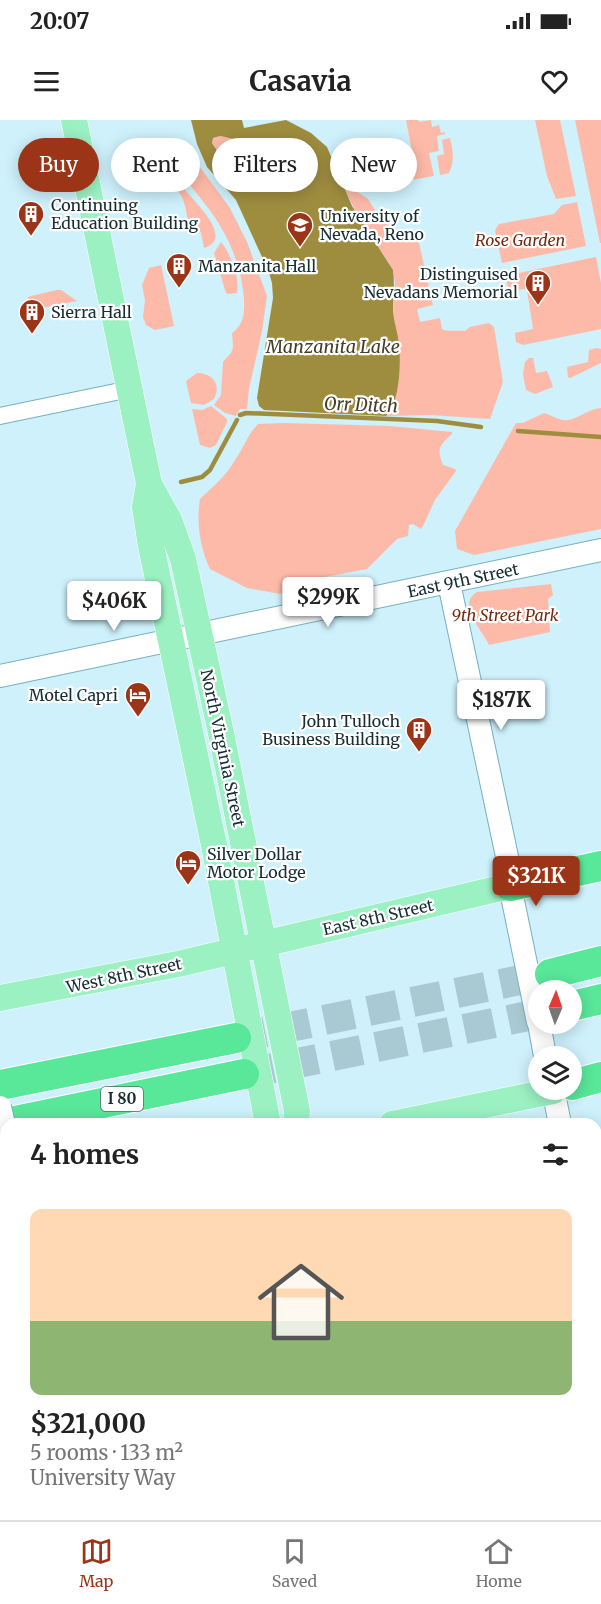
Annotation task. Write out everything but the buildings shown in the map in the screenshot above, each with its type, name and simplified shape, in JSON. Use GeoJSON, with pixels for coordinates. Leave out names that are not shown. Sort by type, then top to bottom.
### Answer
{"type":"FeatureCollection","features":[{"type":"Feature","properties":{"kind":"highway"},"geometry":{"type":"LineString","coordinates":[[510,886],[601,866]]}},
{"type":"Feature","properties":{"kind":"highway"},"geometry":{"type":"LineString","coordinates":[[550,974],[601,962]]}},
{"type":"Feature","properties":{"kind":"highway"},"geometry":{"type":"LineString","coordinates":[[582,1004],[601,999]]}},
{"type":"Feature","properties":{"kind":"highway","name":"I 80"},"geometry":{"type":"LineString","coordinates":[[0,1085],[236,1038]]}},
{"type":"Feature","properties":{"kind":"highway","name":"I 80"},"geometry":{"type":"LineString","coordinates":[[29,1118],[244,1074]]}},
{"type":"Feature","properties":{"kind":"highway"},"geometry":{"type":"LineString","coordinates":[[582,1082],[601,1077]]}},
{"type":"Feature","properties":{"kind":"main road","name":"North Virginia Street"},"geometry":{"type":"LineString","coordinates":[[74,120],[149,484],[145,507],[185,638],[248,947],[267,1118]]}},
{"type":"Feature","properties":{"kind":"main road","name":"East 8th Street"},"geometry":{"type":"LineString","coordinates":[[248,947],[510,886]]}},
{"type":"Feature","properties":{"kind":"main road","name":"North Virginia Street"},"geometry":{"type":"LineString","coordinates":[[248,947],[297,1111],[296,1118]]}},
{"type":"Feature","properties":{"kind":"main road","name":"West 8th Street"},"geometry":{"type":"LineString","coordinates":[[0,998],[69,986],[248,947]]}},
{"type":"Feature","properties":{"kind":"main road"},"geometry":{"type":"LineString","coordinates":[[420,1118],[528,1095]]}},
{"type":"Feature","properties":{"kind":"street"},"geometry":{"type":"LineString","coordinates":[[0,416],[129,389]]}},
{"type":"Feature","properties":{"kind":"street","name":"East 9th Street"},"geometry":{"type":"LineString","coordinates":[[0,676],[601,550]]}},
{"type":"Feature","properties":{"kind":"street"},"geometry":{"type":"LineString","coordinates":[[449,583],[509,866],[510,886],[530,980]]}},
{"type":"Feature","properties":{"kind":"street"},"geometry":{"type":"LineString","coordinates":[[559,1100],[560,1118]]}},
{"type":"Feature","properties":{"kind":"green space"},"geometry":{"type":"Polygon","coordinates":[[[406,120],[418,120],[419,122],[431,120],[432,127],[439,125],[441,133],[445,132],[437,136],[439,151],[429,153],[434,176],[417,179],[417,138],[409,138],[406,120]]]}},
{"type":"Feature","properties":{"kind":"green space"},"geometry":{"type":"Polygon","coordinates":[[[535,120],[560,120],[576,196],[556,199],[547,176],[535,120]]]}},
{"type":"Feature","properties":{"kind":"green space"},"geometry":{"type":"Polygon","coordinates":[[[575,120],[601,120],[601,243],[600,243],[575,120]]]}},
{"type":"Feature","properties":{"kind":"green space"},"geometry":{"type":"Polygon","coordinates":[[[450,138],[453,151],[452,164],[449,173],[440,175],[437,156],[444,154],[442,140],[450,138]]]}},
{"type":"Feature","properties":{"kind":"green space"},"geometry":{"type":"Polygon","coordinates":[[[200,167],[212,184],[212,192],[218,192],[230,208],[247,242],[267,296],[247,409],[240,409],[236,416],[225,413],[214,405],[221,395],[223,362],[233,347],[232,333],[241,323],[244,314],[243,287],[232,249],[213,214],[196,192],[200,192],[200,167]]]}},
{"type":"Feature","properties":{"kind":"green space"},"geometry":{"type":"Polygon","coordinates":[[[179,192],[187,192],[214,227],[216,236],[213,243],[204,248],[201,232],[190,234],[179,192]]]}},
{"type":"Feature","properties":{"kind":"green space"},"geometry":{"type":"Polygon","coordinates":[[[346,192],[358,192],[368,199],[382,221],[419,243],[433,305],[417,309],[420,322],[440,318],[442,329],[450,331],[465,331],[470,327],[489,323],[494,327],[503,382],[490,419],[430,415],[386,416],[389,413],[399,347],[393,315],[395,282],[393,270],[362,225],[346,192]]]}},
{"type":"Feature","properties":{"kind":"green space","name":"Rose Garden"},"geometry":{"type":"Polygon","coordinates":[[[577,202],[586,246],[502,263],[495,230],[499,224],[554,214],[562,205],[577,202]]]}},
{"type":"Feature","properties":{"kind":"green space"},"geometry":{"type":"Polygon","coordinates":[[[221,242],[234,266],[237,293],[227,294],[225,290],[214,253],[221,242]]]}},
{"type":"Feature","properties":{"kind":"green space"},"geometry":{"type":"Polygon","coordinates":[[[596,257],[601,283],[601,329],[523,345],[516,342],[515,333],[533,329],[527,290],[509,291],[505,276],[596,257]]]}},
{"type":"Feature","properties":{"kind":"green space"},"geometry":{"type":"Polygon","coordinates":[[[161,265],[174,326],[155,330],[146,325],[143,317],[145,300],[142,285],[149,268],[161,265]]]}},
{"type":"Feature","properties":{"kind":"green space"},"geometry":{"type":"Polygon","coordinates":[[[61,290],[77,301],[36,309],[30,305],[28,297],[61,290]]]}},
{"type":"Feature","properties":{"kind":"green space"},"geometry":{"type":"Polygon","coordinates":[[[601,349],[601,363],[568,377],[567,367],[588,362],[589,350],[601,349]]]}},
{"type":"Feature","properties":{"kind":"green space"},"geometry":{"type":"Polygon","coordinates":[[[533,358],[536,373],[547,371],[553,387],[535,394],[526,390],[523,374],[525,362],[533,358]]]}},
{"type":"Feature","properties":{"kind":"green space"},"geometry":{"type":"Polygon","coordinates":[[[197,373],[211,377],[216,384],[214,399],[204,405],[191,403],[186,381],[197,373]]]}},
{"type":"Feature","properties":{"kind":"green space"},"geometry":{"type":"Polygon","coordinates":[[[211,406],[227,419],[227,422],[216,445],[210,448],[200,445],[192,409],[202,410],[211,406]]]}},
{"type":"Feature","properties":{"kind":"green space"},"geometry":{"type":"Polygon","coordinates":[[[601,408],[601,529],[474,555],[457,549],[455,531],[516,423],[523,423],[544,413],[568,420],[601,408]]]}},
{"type":"Feature","properties":{"kind":"green space"},"geometry":{"type":"Polygon","coordinates":[[[258,424],[390,426],[452,432],[440,447],[440,455],[443,465],[456,471],[435,500],[421,529],[413,524],[409,525],[408,536],[397,539],[367,569],[304,581],[280,594],[247,588],[210,569],[200,535],[198,517],[200,499],[228,471],[258,424]]]}},
{"type":"Feature","properties":{"kind":"green space","name":"9th Street Park"},"geometry":{"type":"Polygon","coordinates":[[[551,584],[553,595],[548,599],[550,632],[489,645],[470,610],[471,597],[477,592],[551,584]]]}},
{"type":"Feature","properties":{"kind":"water","name":"Manzanita Lake"},"geometry":{"type":"Polygon","coordinates":[[[191,120],[242,120],[244,128],[286,120],[317,138],[228,138],[220,136],[212,138],[212,173],[200,151],[200,138],[196,138],[191,120]]]}},
{"type":"Feature","properties":{"kind":"water","name":"Manzanita Lake"},"geometry":{"type":"Polygon","coordinates":[[[318,139],[327,147],[330,154],[330,192],[346,192],[352,206],[393,270],[393,312],[400,361],[397,392],[391,410],[386,416],[264,410],[259,406],[257,398],[273,298],[272,283],[236,200],[229,192],[318,192],[318,139]]]}},
{"type":"Feature","properties":{"kind":"waterway","name":"Orr Ditch"},"geometry":{"type":"LineString","coordinates":[[240,415],[246,413],[437,421],[481,427]]}},
{"type":"Feature","properties":{"kind":"waterway","name":"Orr Ditch"},"geometry":{"type":"LineString","coordinates":[[181,482],[202,477],[210,470],[237,420]]}},
{"type":"Feature","properties":{"kind":"waterway","name":"Orr Ditch"},"geometry":{"type":"LineString","coordinates":[[518,431],[601,437]]}},
{"type":"Feature","properties":{"kind":"tunnel"},"geometry":{"type":"LineString","coordinates":[[236,1038],[550,974]]}},
{"type":"Feature","properties":{"kind":"tunnel"},"geometry":{"type":"LineString","coordinates":[[244,1074],[528,1016]]}},
{"type":"Feature","properties":{"kind":"place","name":"Continuing Education Building"},"geometry":{"type":"Point","coordinates":[31,237]}},
{"type":"Feature","properties":{"kind":"place","name":"University of Nevada, Reno"},"geometry":{"type":"Point","coordinates":[300,248]}},
{"type":"Feature","properties":{"kind":"place","name":"Manzanita Hall"},"geometry":{"type":"Point","coordinates":[179,289]}},
{"type":"Feature","properties":{"kind":"place","name":"Distinguised Nevadans Memorial"},"geometry":{"type":"Point","coordinates":[538,306]}},
{"type":"Feature","properties":{"kind":"place","name":"Sierra Hall"},"geometry":{"type":"Point","coordinates":[32,335]}},
{"type":"Feature","properties":{"kind":"place","name":"Motel Capri"},"geometry":{"type":"Point","coordinates":[138,718]}},
{"type":"Feature","properties":{"kind":"place","name":"John Tulloch Business Building"},"geometry":{"type":"Point","coordinates":[419,753]}},
{"type":"Feature","properties":{"kind":"place","name":"Silver Dollar Motor Lodge"},"geometry":{"type":"Point","coordinates":[188,886]}}]}
